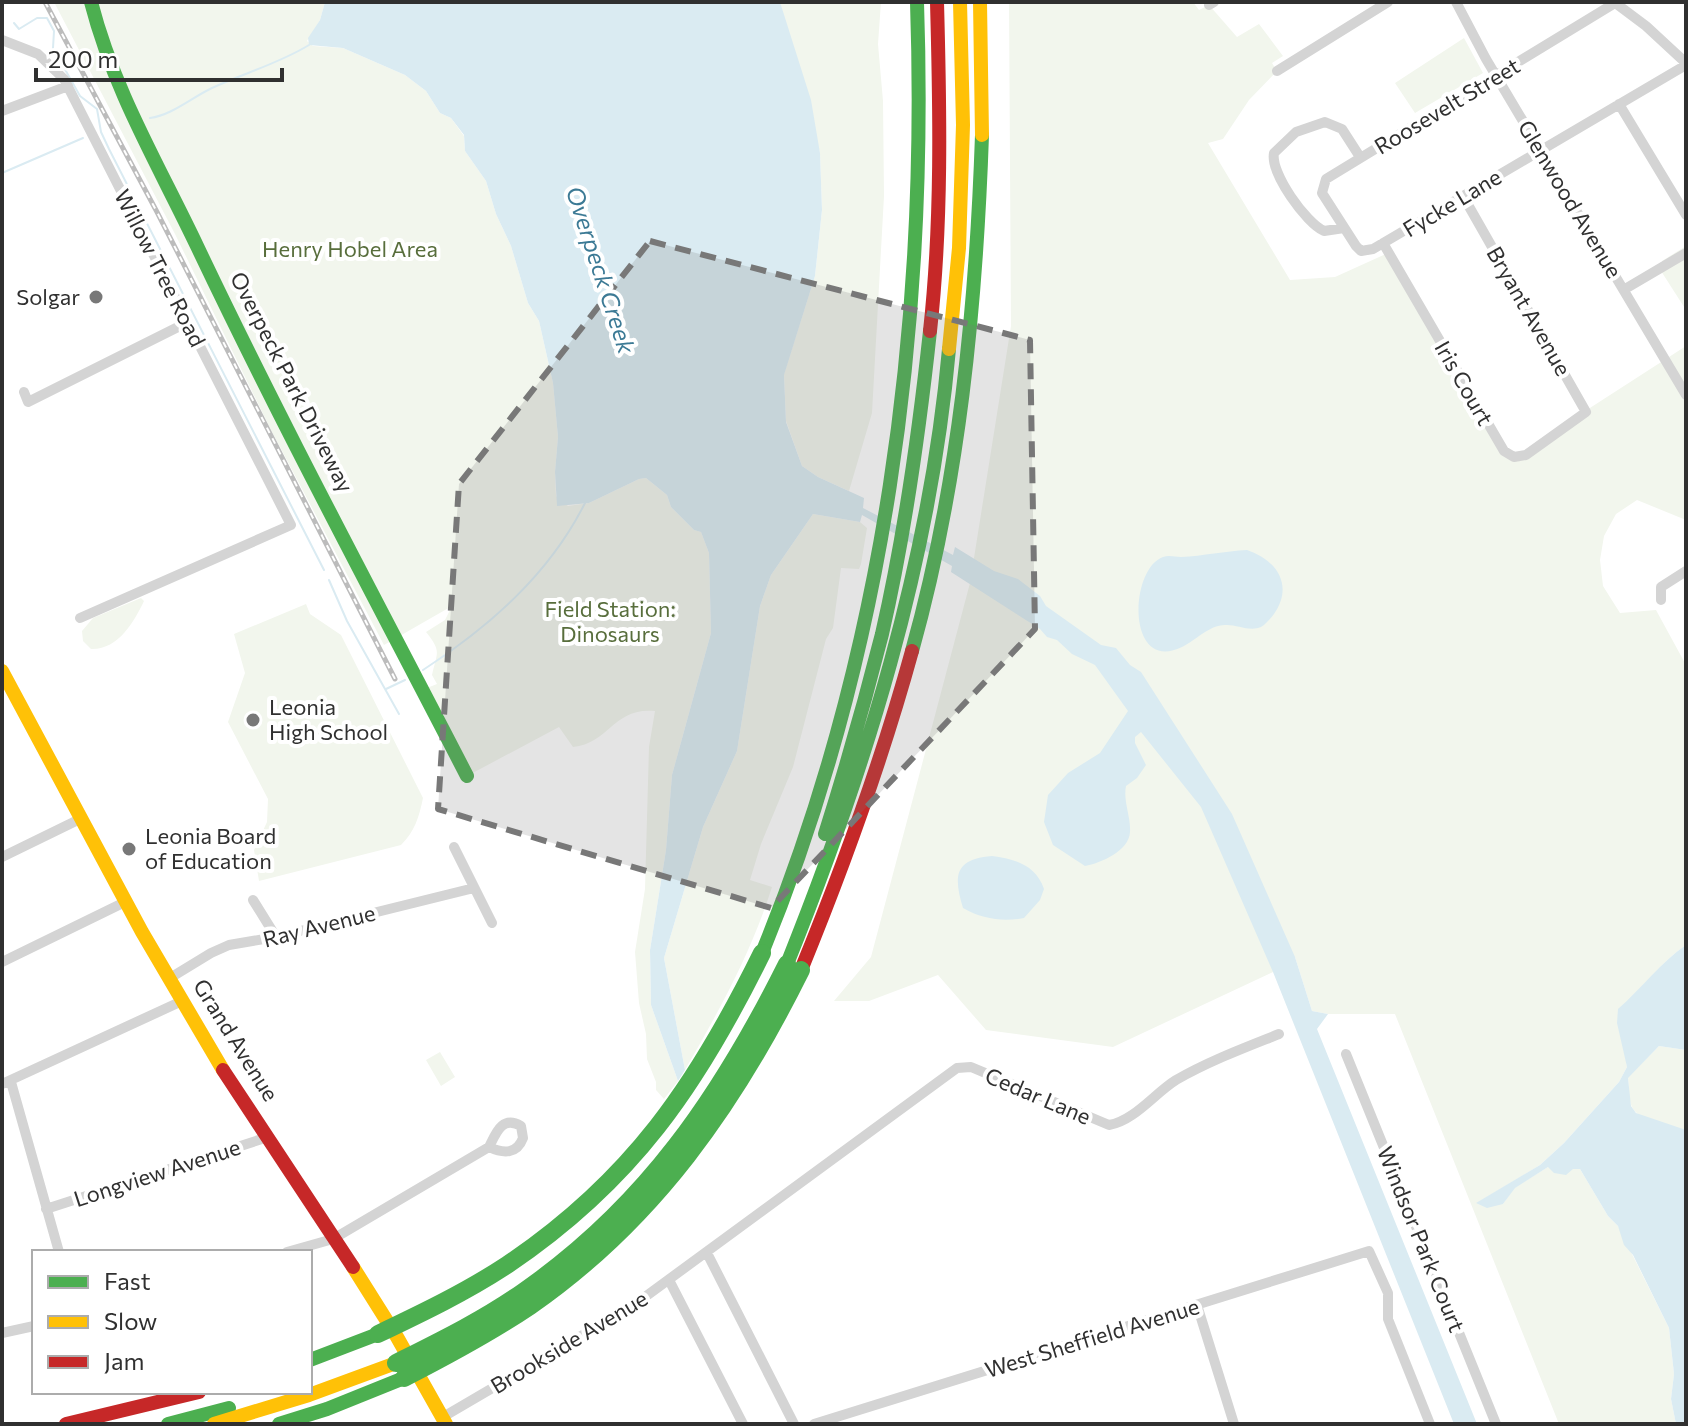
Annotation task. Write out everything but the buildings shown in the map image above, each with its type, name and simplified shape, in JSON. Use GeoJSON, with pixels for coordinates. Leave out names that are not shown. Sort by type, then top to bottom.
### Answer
{"type":"FeatureCollection","features":[{"type":"Feature","properties":{"kind":"main road","name":"Overpeck Park Driveway"},"geometry":{"type":"LineString","coordinates":[[91,2],[103,48],[137,128],[266,390],[467,776]]}},
{"type":"Feature","properties":{"kind":"main road"},"geometry":{"type":"LineString","coordinates":[[312,1383],[470,1345],[529,1307],[596,1254],[642,1211],[700,1144],[773,1030],[795,872],[828,774],[854,674],[878,556],[905,372],[916,242],[919,130],[917,2]]}},
{"type":"Feature","properties":{"kind":"main road"},"geometry":{"type":"LineString","coordinates":[[782,962],[845,770],[874,662],[904,517],[922,399],[937,239],[940,104],[937,2]]}},
{"type":"Feature","properties":{"kind":"main road"},"geometry":{"type":"LineString","coordinates":[[312,1359],[378,1334],[447,1302],[496,1274],[555,1233],[602,1191],[649,1140],[692,1083],[730,1020],[782,962],[826,867],[868,742],[890,670],[923,526],[944,396],[957,266],[962,126],[960,2]]}},
{"type":"Feature","properties":{"kind":"main road"},"geometry":{"type":"LineString","coordinates":[[279,1424],[327,1409],[396,1365],[456,1320],[512,1285],[571,1240],[621,1194],[665,1145],[704,1093],[782,962],[839,880],[878,775],[910,667],[942,537],[963,409],[978,262],[983,126],[980,2]]}},
{"type":"Feature","properties":{"kind":"main road","name":"Grand Avenue"},"geometry":{"type":"LineString","coordinates":[[2,671],[182,1001],[445,1421]]}},
{"type":"Feature","properties":{"kind":"main road"},"geometry":{"type":"LineString","coordinates":[[312,1394],[396,1365]]}},
{"type":"Feature","properties":{"kind":"main road"},"geometry":{"type":"LineString","coordinates":[[66,1424],[191,1394]]}},
{"type":"Feature","properties":{"kind":"main road"},"geometry":{"type":"LineString","coordinates":[[168,1424],[274,1394]]}},
{"type":"Feature","properties":{"kind":"main road"},"geometry":{"type":"LineString","coordinates":[[214,1424],[312,1394]]}},
{"type":"Feature","properties":{"kind":"street"},"geometry":{"type":"LineString","coordinates":[[1277,71],[1388,2]]}},
{"type":"Feature","properties":{"kind":"street","name":"Glenwood Avenue"},"geometry":{"type":"LineString","coordinates":[[1456,2],[1497,77],[1686,395]]}},
{"type":"Feature","properties":{"kind":"street"},"geometry":{"type":"LineString","coordinates":[[1614,2],[1646,26],[1686,64]]}},
{"type":"Feature","properties":{"kind":"street","name":"Roosevelt Street"},"geometry":{"type":"LineString","coordinates":[[1344,228],[1322,193],[1322,187],[1331,175],[1497,77],[1614,2]]}},
{"type":"Feature","properties":{"kind":"street","name":"Willow Tree Road"},"geometry":{"type":"LineString","coordinates":[[2,40],[38,54],[56,69],[68,86],[291,525],[80,618]]}},
{"type":"Feature","properties":{"kind":"street","name":"Fycke Lane"},"geometry":{"type":"LineString","coordinates":[[1383,243],[1686,64]]}},
{"type":"Feature","properties":{"kind":"street"},"geometry":{"type":"LineString","coordinates":[[2,111],[68,86]]}},
{"type":"Feature","properties":{"kind":"street"},"geometry":{"type":"LineString","coordinates":[[1619,104],[1686,215]]}},
{"type":"Feature","properties":{"kind":"street"},"geometry":{"type":"LineString","coordinates":[[1360,157],[1342,129],[1325,122],[1296,132],[1274,153],[1274,166],[1307,219],[1324,231],[1344,228],[1361,251],[1383,243]]}},
{"type":"Feature","properties":{"kind":"street","name":"Bryant Avenue"},"geometry":{"type":"LineString","coordinates":[[1463,196],[1586,412],[1573,422]]}},
{"type":"Feature","properties":{"kind":"street","name":"Iris Court"},"geometry":{"type":"LineString","coordinates":[[1383,243],[1504,451],[1514,457],[1526,455],[1573,422]]}},
{"type":"Feature","properties":{"kind":"street"},"geometry":{"type":"LineString","coordinates":[[1625,289],[1686,253]]}},
{"type":"Feature","properties":{"kind":"street"},"geometry":{"type":"LineString","coordinates":[[24,392],[28,402],[188,322]]}},
{"type":"Feature","properties":{"kind":"street"},"geometry":{"type":"LineString","coordinates":[[1661,600],[1661,587],[1686,571]]}},
{"type":"Feature","properties":{"kind":"street"},"geometry":{"type":"LineString","coordinates":[[2,857],[82,818]]}},
{"type":"Feature","properties":{"kind":"street"},"geometry":{"type":"LineString","coordinates":[[454,847],[492,923]]}},
{"type":"Feature","properties":{"kind":"street","name":"Ray Avenue"},"geometry":{"type":"LineString","coordinates":[[170,978],[219,949],[474,888]]}},
{"type":"Feature","properties":{"kind":"street"},"geometry":{"type":"LineString","coordinates":[[253,900],[276,937]]}},
{"type":"Feature","properties":{"kind":"street"},"geometry":{"type":"LineString","coordinates":[[2,962],[127,901]]}},
{"type":"Feature","properties":{"kind":"street"},"geometry":{"type":"LineString","coordinates":[[58,1250],[6,1083],[182,1001]]}},
{"type":"Feature","properties":{"kind":"street","name":"Cedar Lane"},"geometry":{"type":"LineString","coordinates":[[693,1262],[960,1066],[976,1069],[1109,1125],[1124,1120],[1156,1094],[1194,1071],[1279,1034]]}},
{"type":"Feature","properties":{"kind":"street","name":"Windsor Park Court"},"geometry":{"type":"LineString","coordinates":[[1346,1054],[1496,1424]]}},
{"type":"Feature","properties":{"kind":"street","name":"Longview Avenue"},"geometry":{"type":"LineString","coordinates":[[46,1209],[268,1137]]}},
{"type":"Feature","properties":{"kind":"street"},"geometry":{"type":"LineString","coordinates":[[294,1250],[333,1239],[489,1147]]}},
{"type":"Feature","properties":{"kind":"street","name":"West Sheffield Avenue"},"geometry":{"type":"LineString","coordinates":[[814,1424],[1369,1251],[1388,1293],[1388,1319],[1430,1424]]}},
{"type":"Feature","properties":{"kind":"street"},"geometry":{"type":"LineString","coordinates":[[707,1253],[794,1424]]}},
{"type":"Feature","properties":{"kind":"street","name":"Brookside Avenue"},"geometry":{"type":"LineString","coordinates":[[445,1421],[624,1312],[693,1262]]}},
{"type":"Feature","properties":{"kind":"street"},"geometry":{"type":"LineString","coordinates":[[669,1280],[743,1424]]}},
{"type":"Feature","properties":{"kind":"street"},"geometry":{"type":"LineString","coordinates":[[1197,1305],[1234,1424]]}},
{"type":"Feature","properties":{"kind":"street"},"geometry":{"type":"LineString","coordinates":[[2,1333],[32,1326]]}},
{"type":"Feature","properties":{"kind":"highlighted area"},"geometry":{"type":"Polygon","coordinates":[[[650,241],[1030,340],[1035,629],[771,908],[438,809],[459,484],[650,241]]]}},
{"type":"Feature","properties":{"kind":"green space","name":"Henry Hobel Area"},"geometry":{"type":"Polygon","coordinates":[[[54,2],[325,2],[320,20],[307,41],[313,46],[343,48],[405,75],[426,91],[440,113],[451,118],[464,136],[465,151],[486,181],[496,214],[511,246],[528,303],[539,321],[553,383],[558,437],[556,496],[568,506],[589,503],[646,478],[667,495],[671,507],[694,530],[701,532],[709,553],[711,633],[672,775],[666,850],[650,950],[651,1005],[678,1081],[664,1099],[656,1090],[647,1059],[635,952],[645,889],[649,747],[655,711],[630,714],[596,739],[573,747],[559,727],[467,776],[422,690],[437,684],[432,675],[436,648],[426,632],[445,620],[452,606],[384,645],[54,2]]]}},
{"type":"Feature","properties":{"kind":"green space"},"geometry":{"type":"Polygon","coordinates":[[[780,2],[881,2],[878,44],[883,101],[884,196],[872,413],[849,491],[802,466],[786,421],[784,374],[815,276],[822,210],[820,153],[780,2]]]}},
{"type":"Feature","properties":{"kind":"green space"},"geometry":{"type":"Polygon","coordinates":[[[1009,2],[1193,2],[1199,10],[1209,5],[1237,37],[1259,24],[1283,56],[1272,63],[1277,71],[1249,100],[1223,139],[1208,143],[1290,280],[1335,277],[1388,253],[1504,451],[1514,457],[1686,346],[1686,520],[1637,500],[1616,514],[1604,536],[1600,560],[1603,586],[1620,613],[1656,610],[1686,665],[1686,945],[1619,1009],[1627,1067],[1619,1082],[1540,1165],[1477,1203],[1503,1204],[1514,1188],[1548,1167],[1580,1169],[1608,1216],[1618,1226],[1669,1328],[1674,1374],[1671,1399],[1676,1424],[1559,1424],[1395,1014],[1328,1014],[1312,1011],[1295,957],[1273,972],[1113,1047],[986,1030],[938,975],[869,1001],[834,1001],[871,957],[970,583],[1011,326],[1009,2]]]}},
{"type":"Feature","properties":{"kind":"green space"},"geometry":{"type":"Polygon","coordinates":[[[1464,38],[1483,73],[1415,113],[1395,83],[1464,38]]]}},
{"type":"Feature","properties":{"kind":"green space"},"geometry":{"type":"Polygon","coordinates":[[[1686,246],[1686,310],[1661,271],[1662,261],[1686,246]]]}},
{"type":"Feature","properties":{"kind":"green space"},"geometry":{"type":"Polygon","coordinates":[[[813,514],[860,522],[867,528],[861,564],[859,569],[841,568],[833,628],[826,639],[793,767],[761,844],[750,880],[772,887],[764,911],[733,981],[685,1070],[664,958],[703,827],[737,751],[760,606],[771,575],[813,514]]]}},
{"type":"Feature","properties":{"kind":"green space"},"geometry":{"type":"Polygon","coordinates":[[[141,598],[144,601],[135,618],[117,640],[91,649],[83,641],[82,631],[93,618],[141,598]]]}},
{"type":"Feature","properties":{"kind":"green space"},"geometry":{"type":"Polygon","coordinates":[[[306,604],[310,614],[341,635],[423,798],[416,823],[401,845],[259,881],[254,850],[267,822],[268,799],[228,722],[245,673],[234,634],[306,604]]]}},
{"type":"Feature","properties":{"kind":"green space"},"geometry":{"type":"Polygon","coordinates":[[[1659,1046],[1686,1050],[1686,1130],[1650,1120],[1631,1106],[1628,1077],[1659,1046]]]}},
{"type":"Feature","properties":{"kind":"green space"},"geometry":{"type":"Polygon","coordinates":[[[440,1052],[455,1077],[441,1086],[426,1060],[440,1052]]]}},
{"type":"Feature","properties":{"kind":"water","name":"Overpeck Creek"},"geometry":{"type":"Polygon","coordinates":[[[325,2],[780,2],[811,100],[820,153],[822,210],[815,276],[784,375],[786,422],[802,466],[818,477],[864,498],[863,508],[953,555],[955,547],[994,571],[1018,579],[1040,596],[1046,606],[1101,645],[1116,648],[1130,665],[1141,672],[1232,814],[1295,957],[1312,1011],[1328,1014],[1317,1029],[1477,1424],[1454,1424],[1273,972],[1201,807],[1141,732],[1135,737],[1135,743],[1146,765],[1137,778],[1126,786],[1130,832],[1125,845],[1106,859],[1085,866],[1053,845],[1044,822],[1048,795],[1068,773],[1100,753],[1128,711],[1095,665],[1072,654],[1057,640],[1047,637],[1040,629],[951,572],[952,566],[862,515],[860,522],[813,514],[771,575],[760,606],[737,751],[703,827],[664,958],[685,1070],[678,1081],[651,1005],[650,950],[666,850],[672,775],[711,633],[709,553],[701,532],[694,530],[671,507],[667,495],[646,478],[589,503],[557,506],[555,472],[558,437],[553,383],[539,321],[528,303],[511,246],[496,214],[486,181],[465,151],[464,135],[451,118],[440,113],[426,91],[405,75],[343,48],[309,45],[308,38],[320,20],[325,2]]]}},
{"type":"Feature","properties":{"kind":"water"},"geometry":{"type":"Polygon","coordinates":[[[1247,550],[1267,561],[1280,576],[1280,604],[1266,623],[1252,629],[1219,626],[1182,647],[1164,651],[1151,646],[1142,634],[1139,598],[1152,565],[1165,556],[1247,550]]]}},
{"type":"Feature","properties":{"kind":"water"},"geometry":{"type":"Polygon","coordinates":[[[992,856],[1024,865],[1040,881],[1044,889],[1040,900],[1024,918],[993,919],[963,908],[958,886],[960,871],[970,861],[992,856]]]}},
{"type":"Feature","properties":{"kind":"water"},"geometry":{"type":"Polygon","coordinates":[[[1686,945],[1686,1050],[1659,1046],[1628,1078],[1631,1106],[1636,1113],[1686,1130],[1686,1424],[1676,1424],[1671,1399],[1674,1374],[1669,1328],[1633,1255],[1624,1245],[1618,1226],[1608,1216],[1580,1169],[1573,1169],[1566,1175],[1554,1173],[1548,1167],[1515,1188],[1503,1204],[1487,1208],[1476,1203],[1540,1165],[1619,1082],[1627,1067],[1617,1023],[1618,1009],[1686,945]]]}},
{"type":"Feature","properties":{"kind":"waterway"},"geometry":{"type":"LineString","coordinates":[[14,23],[19,29],[37,18],[47,18],[54,31],[53,48],[80,96],[97,109],[101,132],[109,149],[324,570]]}},
{"type":"Feature","properties":{"kind":"waterway"},"geometry":{"type":"LineString","coordinates":[[150,118],[309,45]]}},
{"type":"Feature","properties":{"kind":"waterway"},"geometry":{"type":"LineString","coordinates":[[2,173],[83,138]]}},
{"type":"Feature","properties":{"kind":"waterway"},"geometry":{"type":"LineString","coordinates":[[423,670],[472,635],[516,596],[555,552],[586,501]]}},
{"type":"Feature","properties":{"kind":"waterway"},"geometry":{"type":"LineString","coordinates":[[329,580],[347,621],[399,714]]}},
{"type":"Feature","properties":{"kind":"waterway"},"geometry":{"type":"LineString","coordinates":[[386,689],[405,680]]}},
{"type":"Feature","properties":{"kind":"railway"},"geometry":{"type":"LineString","coordinates":[[45,2],[157,212],[395,679]]}},
{"type":"Feature","properties":{"kind":"traffic: fast"},"geometry":{"type":"LineString","coordinates":[[91,2],[112,66],[138,127],[296,446],[467,776]]}},
{"type":"Feature","properties":{"kind":"traffic: fast"},"geometry":{"type":"LineString","coordinates":[[762,953],[804,839],[840,723],[868,605],[890,486],[905,366],[915,245],[919,123],[917,2]]}},
{"type":"Feature","properties":{"kind":"traffic: fast"},"geometry":{"type":"LineString","coordinates":[[912,651],[942,524],[962,395],[970,330],[982,135]]}},
{"type":"Feature","properties":{"kind":"traffic: fast"},"geometry":{"type":"LineString","coordinates":[[825,834],[882,634],[898,559],[930,331]]}},
{"type":"Feature","properties":{"kind":"traffic: fast"},"geometry":{"type":"LineString","coordinates":[[787,964],[843,815],[890,662],[927,507],[949,349]]}},
{"type":"Feature","properties":{"kind":"traffic: fast"},"geometry":{"type":"LineString","coordinates":[[378,1334],[444,1302],[507,1265],[590,1199],[625,1164],[686,1088],[738,1001],[762,953]]}},
{"type":"Feature","properties":{"kind":"traffic: fast"},"geometry":{"type":"LineString","coordinates":[[396,1363],[508,1302],[567,1259],[607,1223],[643,1186],[707,1103],[762,1013],[787,964]]}},
{"type":"Feature","properties":{"kind":"traffic: fast"},"geometry":{"type":"LineString","coordinates":[[404,1378],[530,1306],[575,1272],[653,1197],[719,1112],[748,1067],[801,970]]}},
{"type":"Feature","properties":{"kind":"traffic: fast"},"geometry":{"type":"LineString","coordinates":[[312,1359],[378,1334]]}},
{"type":"Feature","properties":{"kind":"traffic: fast"},"geometry":{"type":"LineString","coordinates":[[279,1424],[327,1409],[404,1378]]}},
{"type":"Feature","properties":{"kind":"traffic: fast"},"geometry":{"type":"LineString","coordinates":[[168,1424],[229,1408]]}},
{"type":"Feature","properties":{"kind":"traffic: slow"},"geometry":{"type":"LineString","coordinates":[[949,349],[959,248],[963,125],[960,2]]}},
{"type":"Feature","properties":{"kind":"traffic: slow"},"geometry":{"type":"LineString","coordinates":[[980,2],[982,135]]}},
{"type":"Feature","properties":{"kind":"traffic: slow"},"geometry":{"type":"LineString","coordinates":[[2,671],[142,932],[223,1070]]}},
{"type":"Feature","properties":{"kind":"traffic: slow"},"geometry":{"type":"LineString","coordinates":[[353,1267],[446,1424]]}},
{"type":"Feature","properties":{"kind":"traffic: slow"},"geometry":{"type":"LineString","coordinates":[[312,1394],[396,1363]]}},
{"type":"Feature","properties":{"kind":"traffic: slow"},"geometry":{"type":"LineString","coordinates":[[214,1424],[312,1394]]}},
{"type":"Feature","properties":{"kind":"traffic: jam"},"geometry":{"type":"LineString","coordinates":[[930,331],[938,208],[937,2]]}},
{"type":"Feature","properties":{"kind":"traffic: jam"},"geometry":{"type":"LineString","coordinates":[[801,970],[861,812],[912,651]]}},
{"type":"Feature","properties":{"kind":"traffic: jam"},"geometry":{"type":"LineString","coordinates":[[223,1070],[353,1267]]}},
{"type":"Feature","properties":{"kind":"traffic: jam"},"geometry":{"type":"LineString","coordinates":[[66,1424],[191,1394]]}},
{"type":"Feature","properties":{"kind":"place","name":"Solgar"},"geometry":{"type":"Point","coordinates":[96,297]}},
{"type":"Feature","properties":{"kind":"place","name":"Leonia High School"},"geometry":{"type":"Point","coordinates":[253,720]}},
{"type":"Feature","properties":{"kind":"place","name":"Leonia Board of Education"},"geometry":{"type":"Point","coordinates":[129,849]}},
{"type":"Feature","properties":{"kind":"park label","name":"Field Station: Dinosaurs"},"geometry":{"type":"Point","coordinates":[610,622]}}]}
